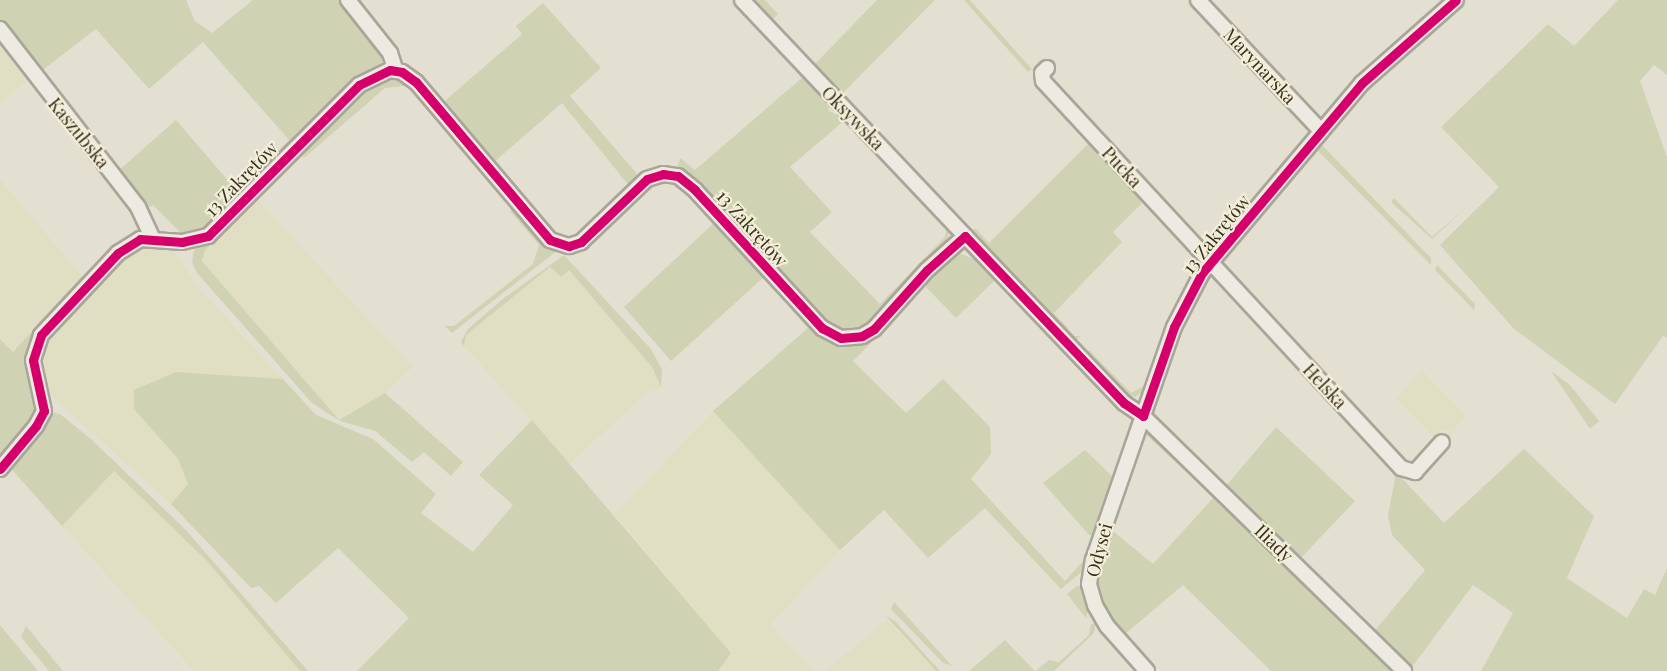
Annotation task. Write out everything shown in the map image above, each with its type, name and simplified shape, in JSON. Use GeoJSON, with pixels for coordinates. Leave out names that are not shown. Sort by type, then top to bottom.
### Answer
{"type":"FeatureCollection","features":[{"type":"Feature","properties":{"kind":"street"},"geometry":{"type":"LineString","coordinates":[[348,0],[390,53],[396,71]]}},
{"type":"Feature","properties":{"kind":"street","name":"Oksywska"},"geometry":{"type":"LineString","coordinates":[[742,0],[965,236]]}},
{"type":"Feature","properties":{"kind":"street","name":"Marynarska"},"geometry":{"type":"LineString","coordinates":[[1198,0],[1321,131]]}},
{"type":"Feature","properties":{"kind":"street","name":"13 Zakrętów"},"geometry":{"type":"LineString","coordinates":[[1143,416],[1181,312],[1210,264],[1362,83],[1455,0]]}},
{"type":"Feature","properties":{"kind":"street","name":"Kaszubska"},"geometry":{"type":"LineString","coordinates":[[0,28],[138,207],[153,239]]}},
{"type":"Feature","properties":{"kind":"street","name":"Pucka"},"geometry":{"type":"LineString","coordinates":[[1047,68],[1042,73],[1043,81],[1210,264]]}},
{"type":"Feature","properties":{"kind":"street","name":"13 Zakrętów"},"geometry":{"type":"LineString","coordinates":[[0,469],[36,426],[44,411],[33,360],[41,335],[118,253],[140,239],[182,242],[208,236],[359,85],[383,72],[396,71],[416,82],[550,240],[569,246],[581,242],[647,179],[663,174],[678,177],[695,190],[822,328],[841,338],[862,336],[873,329],[927,270],[965,236]]}},
{"type":"Feature","properties":{"kind":"street"},"geometry":{"type":"LineString","coordinates":[[965,236],[1124,403],[1143,416]]}},
{"type":"Feature","properties":{"kind":"street","name":"Helska"},"geometry":{"type":"LineString","coordinates":[[1210,264],[1404,470],[1415,472],[1442,442]]}},
{"type":"Feature","properties":{"kind":"street","name":"Odysei"},"geometry":{"type":"LineString","coordinates":[[1143,416],[1093,560],[1089,584],[1095,605],[1107,626],[1147,671]]}},
{"type":"Feature","properties":{"kind":"street","name":"Iliady"},"geometry":{"type":"LineString","coordinates":[[1143,416],[1404,671]]}},
{"type":"Feature","properties":{"kind":"shaded area"},"geometry":{"type":"Polygon","coordinates":[[[0,41],[30,80],[0,102],[0,41]]]}},
{"type":"Feature","properties":{"kind":"shaded area"},"geometry":{"type":"Polygon","coordinates":[[[0,179],[82,276],[13,352],[0,339],[0,179]]]}},
{"type":"Feature","properties":{"kind":"shaded area"},"geometry":{"type":"Polygon","coordinates":[[[257,199],[413,367],[385,393],[340,421],[202,261],[205,250],[257,199]]]}},
{"type":"Feature","properties":{"kind":"shaded area"},"geometry":{"type":"Polygon","coordinates":[[[151,246],[177,254],[195,284],[283,379],[176,372],[155,434],[178,460],[188,484],[171,504],[53,398],[43,379],[39,355],[46,337],[121,258],[151,246]]]}},
{"type":"Feature","properties":{"kind":"shaded area"},"geometry":{"type":"Polygon","coordinates":[[[550,267],[569,269],[652,367],[661,387],[644,395],[570,464],[464,346],[466,335],[550,267]]]}},
{"type":"Feature","properties":{"kind":"shaded area"},"geometry":{"type":"Polygon","coordinates":[[[1422,370],[1466,416],[1449,436],[1448,430],[1442,429],[1436,440],[1396,399],[1422,370]]]}},
{"type":"Feature","properties":{"kind":"shaded area"},"geometry":{"type":"Polygon","coordinates":[[[713,411],[840,550],[771,625],[814,671],[718,671],[731,653],[615,514],[713,411]]]}},
{"type":"Feature","properties":{"kind":"shaded area"},"geometry":{"type":"Polygon","coordinates":[[[114,470],[207,561],[300,671],[194,671],[62,526],[114,470]]]}},
{"type":"Feature","properties":{"kind":"shaded area"},"geometry":{"type":"Polygon","coordinates":[[[887,620],[936,671],[825,671],[887,620]]]}},
{"type":"Feature","properties":{"kind":"green space"},"geometry":{"type":"Polygon","coordinates":[[[0,0],[186,0],[195,21],[212,33],[253,0],[343,0],[385,57],[377,70],[282,153],[279,150],[289,140],[203,42],[149,89],[96,29],[39,73],[117,172],[176,120],[238,192],[246,184],[241,195],[204,232],[185,237],[153,205],[145,209],[0,23],[0,0]]]}},
{"type":"Feature","properties":{"kind":"green space"},"geometry":{"type":"Polygon","coordinates":[[[748,0],[765,0],[778,14],[771,21],[766,19],[748,0]]]}},
{"type":"Feature","properties":{"kind":"green space"},"geometry":{"type":"Polygon","coordinates":[[[877,0],[935,0],[838,98],[811,68],[877,0]]]}},
{"type":"Feature","properties":{"kind":"green space"},"geometry":{"type":"Polygon","coordinates":[[[964,0],[970,0],[1032,69],[1028,72],[964,0]]]}},
{"type":"Feature","properties":{"kind":"green space"},"geometry":{"type":"Polygon","coordinates":[[[1618,0],[1667,0],[1667,75],[1654,65],[1640,81],[1667,157],[1667,338],[1663,336],[1615,404],[1513,328],[1440,245],[1499,187],[1441,127],[1548,24],[1574,46],[1618,0]]]}},
{"type":"Feature","properties":{"kind":"green space"},"geometry":{"type":"Polygon","coordinates":[[[543,3],[601,68],[570,96],[638,175],[630,187],[562,103],[492,164],[444,106],[447,99],[522,34],[516,26],[543,3]]]}},
{"type":"Feature","properties":{"kind":"green space"},"geometry":{"type":"Polygon","coordinates":[[[1196,5],[1312,132],[1260,196],[1256,194],[1309,132],[1193,7],[1196,5]]]}},
{"type":"Feature","properties":{"kind":"green space"},"geometry":{"type":"Polygon","coordinates":[[[786,59],[831,101],[828,110],[845,120],[790,167],[832,212],[810,232],[880,304],[945,237],[947,227],[918,195],[950,230],[946,245],[864,331],[834,331],[677,169],[680,158],[695,170],[803,77],[786,59]]]}},
{"type":"Feature","properties":{"kind":"green space"},"geometry":{"type":"Polygon","coordinates":[[[391,77],[412,85],[385,88],[304,158],[298,151],[364,87],[391,77]]]}},
{"type":"Feature","properties":{"kind":"green space"},"geometry":{"type":"Polygon","coordinates":[[[1091,141],[1146,199],[1113,232],[1122,242],[1054,313],[1075,336],[1081,336],[1072,342],[971,234],[975,228],[989,243],[1091,141]]]}},
{"type":"Feature","properties":{"kind":"green space"},"geometry":{"type":"Polygon","coordinates":[[[1320,143],[1431,258],[1431,265],[1318,151],[1313,157],[1311,153],[1320,143]]]}},
{"type":"Feature","properties":{"kind":"green space"},"geometry":{"type":"Polygon","coordinates":[[[253,196],[257,199],[205,250],[202,261],[339,420],[385,393],[463,462],[451,476],[424,452],[412,462],[375,431],[340,421],[312,403],[197,273],[192,262],[194,250],[211,239],[253,196]]]}},
{"type":"Feature","properties":{"kind":"green space"},"geometry":{"type":"Polygon","coordinates":[[[1394,198],[1432,237],[1468,206],[1432,239],[1391,202],[1394,198]]]}},
{"type":"Feature","properties":{"kind":"green space"},"geometry":{"type":"Polygon","coordinates":[[[509,210],[518,212],[558,250],[452,333],[445,326],[454,326],[533,264],[539,245],[509,210]]]}},
{"type":"Feature","properties":{"kind":"green space"},"geometry":{"type":"Polygon","coordinates":[[[716,221],[764,277],[671,361],[624,307],[716,221]]]}},
{"type":"Feature","properties":{"kind":"green space"},"geometry":{"type":"Polygon","coordinates":[[[959,253],[984,263],[998,277],[956,318],[922,283],[959,253]]]}},
{"type":"Feature","properties":{"kind":"green space"},"geometry":{"type":"Polygon","coordinates":[[[564,255],[650,348],[662,369],[661,387],[652,367],[569,270],[561,277],[550,267],[466,335],[464,346],[461,342],[468,329],[504,298],[564,255]]]}},
{"type":"Feature","properties":{"kind":"green space"},"geometry":{"type":"Polygon","coordinates":[[[1437,265],[1475,304],[1474,310],[1435,270],[1437,265]]]}},
{"type":"Feature","properties":{"kind":"green space"},"geometry":{"type":"Polygon","coordinates":[[[82,276],[85,280],[31,343],[28,353],[39,402],[36,418],[0,463],[0,339],[13,352],[82,276]]]}},
{"type":"Feature","properties":{"kind":"green space"},"geometry":{"type":"Polygon","coordinates":[[[791,303],[822,336],[837,345],[853,346],[877,337],[853,361],[906,413],[943,379],[990,427],[991,454],[971,479],[1065,581],[1087,557],[1084,570],[1061,589],[985,508],[928,558],[884,510],[840,550],[713,411],[808,328],[787,304],[791,303]]]}},
{"type":"Feature","properties":{"kind":"green space"},"geometry":{"type":"Polygon","coordinates":[[[1167,324],[1169,328],[1149,387],[1135,397],[1128,395],[1087,355],[1089,350],[1131,393],[1144,386],[1167,324]]]}},
{"type":"Feature","properties":{"kind":"green space"},"geometry":{"type":"Polygon","coordinates":[[[1551,371],[1570,385],[1599,421],[1590,429],[1551,371]]]}},
{"type":"Feature","properties":{"kind":"green space"},"geometry":{"type":"Polygon","coordinates":[[[176,372],[283,379],[316,415],[373,439],[436,494],[421,513],[473,552],[513,505],[479,475],[532,420],[731,653],[718,671],[357,671],[409,618],[338,548],[276,603],[259,586],[251,588],[171,504],[188,484],[178,459],[134,409],[134,390],[176,372]]]}},
{"type":"Feature","properties":{"kind":"green space"},"geometry":{"type":"Polygon","coordinates":[[[1157,402],[1153,417],[1225,487],[1276,427],[1355,501],[1298,561],[1151,417],[1157,402]]]}},
{"type":"Feature","properties":{"kind":"green space"},"geometry":{"type":"Polygon","coordinates":[[[1119,408],[1133,419],[1134,433],[1097,536],[1089,535],[1043,483],[1085,450],[1115,479],[1132,433],[1131,420],[1119,408]]]}},
{"type":"Feature","properties":{"kind":"green space"},"geometry":{"type":"Polygon","coordinates":[[[50,412],[60,414],[92,440],[186,530],[308,671],[300,671],[207,561],[114,471],[62,526],[8,465],[50,412]]]}},
{"type":"Feature","properties":{"kind":"green space"},"geometry":{"type":"Polygon","coordinates":[[[1145,433],[1151,433],[1399,671],[1271,671],[1183,585],[1124,635],[1154,669],[1151,670],[1126,643],[1096,599],[1094,574],[1108,527],[1153,564],[1214,497],[1146,435],[1143,442],[1145,433]]]}},
{"type":"Feature","properties":{"kind":"green space"},"geometry":{"type":"Polygon","coordinates":[[[1524,449],[1594,516],[1567,578],[1627,618],[1644,589],[1655,595],[1667,568],[1667,671],[1481,671],[1513,613],[1473,585],[1409,671],[1372,634],[1425,570],[1392,535],[1388,516],[1396,472],[1444,523],[1524,449]]]}},
{"type":"Feature","properties":{"kind":"green space"},"geometry":{"type":"Polygon","coordinates":[[[1077,586],[1085,587],[1090,605],[1086,618],[1067,594],[1077,586]]]}},
{"type":"Feature","properties":{"kind":"green space"},"geometry":{"type":"Polygon","coordinates":[[[894,602],[952,666],[943,663],[891,609],[894,602]]]}},
{"type":"Feature","properties":{"kind":"green space"},"geometry":{"type":"Polygon","coordinates":[[[886,616],[895,621],[940,671],[936,671],[886,616]]]}},
{"type":"Feature","properties":{"kind":"green space"},"geometry":{"type":"Polygon","coordinates":[[[1096,623],[1094,633],[1054,671],[1035,671],[1049,660],[1059,662],[1089,635],[1091,624],[1096,623]]]}},
{"type":"Feature","properties":{"kind":"green space"},"geometry":{"type":"Polygon","coordinates":[[[0,625],[38,671],[0,671],[0,625]]]}},
{"type":"Feature","properties":{"kind":"green space"},"geometry":{"type":"Polygon","coordinates":[[[26,626],[63,671],[49,671],[21,637],[26,626]]]}},
{"type":"Feature","properties":{"kind":"green space"},"geometry":{"type":"Polygon","coordinates":[[[1005,640],[1035,671],[969,671],[1005,640]]]}},
{"type":"Feature","properties":{"kind":"cycle path"},"geometry":{"type":"LineString","coordinates":[[0,469],[36,426],[44,411],[33,360],[41,335],[118,253],[140,239],[182,242],[208,236],[359,85],[390,70],[402,72],[416,82],[550,240],[569,246],[581,242],[647,179],[663,174],[678,176],[695,190],[822,328],[841,338],[862,336],[874,329],[927,270],[965,236],[1124,403],[1143,416],[1174,327],[1202,273],[1362,83],[1456,0]]}}]}
